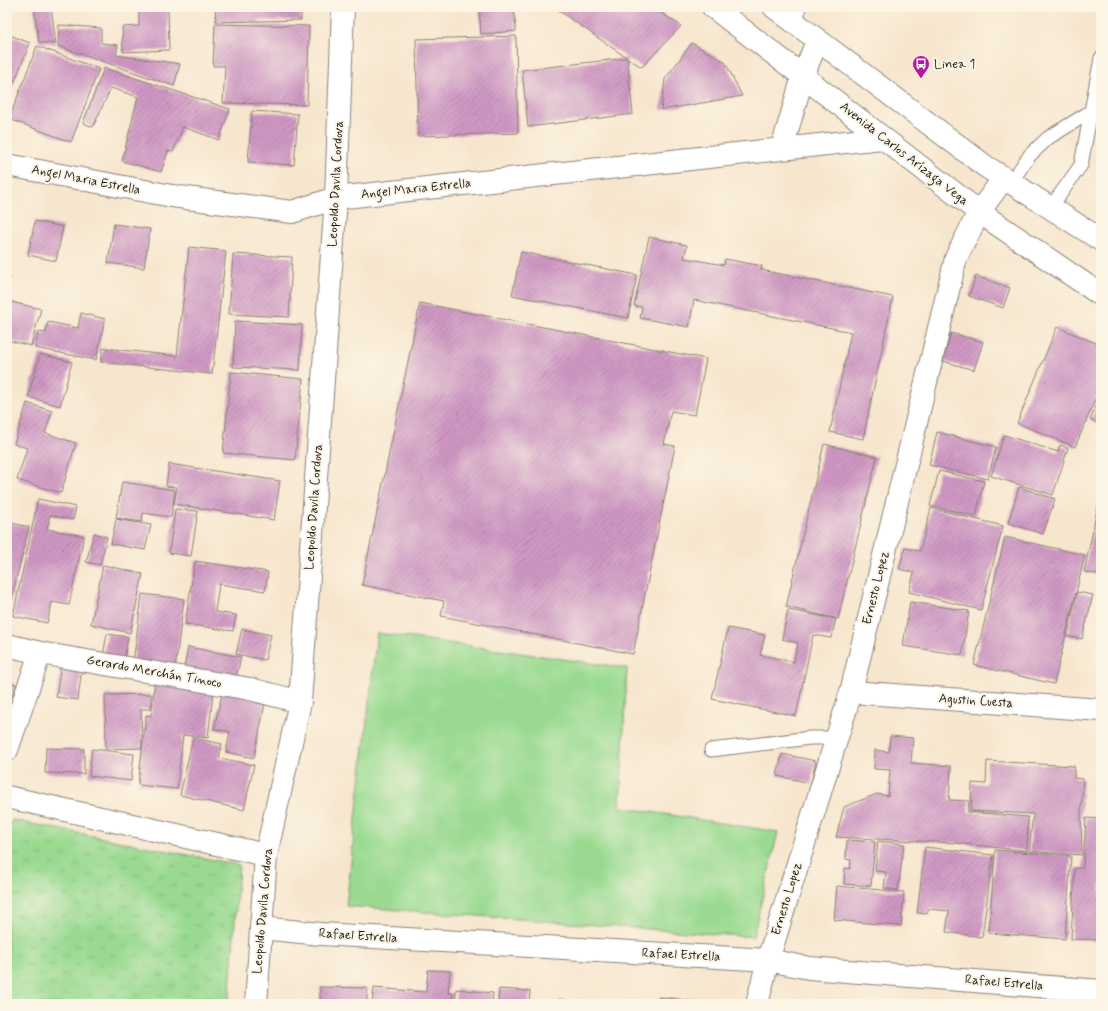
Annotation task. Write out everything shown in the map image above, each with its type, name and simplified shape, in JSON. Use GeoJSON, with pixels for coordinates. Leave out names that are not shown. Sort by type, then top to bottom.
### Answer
{"type":"FeatureCollection","features":[{"type":"Feature","properties":{"kind":"street","name":"Leopoldo Davila Cordova"},"geometry":{"type":"LineString","coordinates":[[256,1004],[266,855],[300,702],[336,198],[343,7]]}},
{"type":"Feature","properties":{"kind":"street","name":"Avenida Carlos Arízaga Vega"},"geometry":{"type":"LineString","coordinates":[[713,7],[979,212],[1101,295]]}},
{"type":"Feature","properties":{"kind":"street"},"geometry":{"type":"LineString","coordinates":[[774,7],[798,16],[817,41],[985,166],[1051,206],[1101,240]]}},
{"type":"Feature","properties":{"kind":"street"},"geometry":{"type":"LineString","coordinates":[[782,148],[803,76],[817,41]]}},
{"type":"Feature","properties":{"kind":"street","name":"Angel Maria Estrella"},"geometry":{"type":"LineString","coordinates":[[7,165],[172,196],[292,212],[336,198],[882,138]]}},
{"type":"Feature","properties":{"kind":"street","name":"Ernesto Lopez"},"geometry":{"type":"LineString","coordinates":[[757,1004],[768,960],[851,692],[956,258],[979,212],[1007,180]]}},
{"type":"Feature","properties":{"kind":"street","name":"Gerardo Merchán Tinoco"},"geometry":{"type":"LineString","coordinates":[[7,645],[40,653],[250,689],[300,702]]}},
{"type":"Feature","properties":{"kind":"street"},"geometry":{"type":"LineString","coordinates":[[7,750],[40,653]]}},
{"type":"Feature","properties":{"kind":"street","name":"Agustin Cuesta"},"geometry":{"type":"LineString","coordinates":[[851,692],[1101,710]]}},
{"type":"Feature","properties":{"kind":"street"},"geometry":{"type":"LineString","coordinates":[[7,797],[266,855]]}},
{"type":"Feature","properties":{"kind":"street","name":"Rafael Estrella"},"geometry":{"type":"LineString","coordinates":[[261,928],[321,934],[768,960],[809,968],[1101,991]]}},
{"type":"Feature","properties":{"kind":"lane"},"geometry":{"type":"LineString","coordinates":[[1051,206],[1081,165],[1101,58]]}},
{"type":"Feature","properties":{"kind":"lane"},"geometry":{"type":"LineString","coordinates":[[1007,180],[1048,138],[1090,112]]}},
{"type":"Feature","properties":{"kind":"lane"},"geometry":{"type":"LineString","coordinates":[[711,750],[810,738],[837,738]]}},
{"type":"Feature","properties":{"kind":"green space"},"geometry":{"type":"Polygon","coordinates":[[[377,633],[627,668],[620,807],[778,832],[753,937],[346,906],[377,633]]]}},
{"type":"Feature","properties":{"kind":"green space"},"geometry":{"type":"Polygon","coordinates":[[[12,820],[239,865],[229,1004],[7,1004],[7,832],[12,820]]]}},
{"type":"Feature","properties":{"kind":"building"},"geometry":{"type":"Polygon","coordinates":[[[34,7],[51,7],[56,44],[39,42],[34,7]]]}},
{"type":"Feature","properties":{"kind":"building"},"geometry":{"type":"Polygon","coordinates":[[[168,7],[169,50],[123,52],[122,27],[139,26],[139,9],[168,7]]]}},
{"type":"Feature","properties":{"kind":"building"},"geometry":{"type":"Polygon","coordinates":[[[215,7],[301,7],[301,20],[216,22],[215,7]]]}},
{"type":"Feature","properties":{"kind":"building"},"geometry":{"type":"Polygon","coordinates":[[[479,7],[514,7],[516,31],[481,34],[479,7]]]}},
{"type":"Feature","properties":{"kind":"building"},"geometry":{"type":"Polygon","coordinates":[[[560,7],[652,7],[681,26],[642,67],[558,10],[560,7]]]}},
{"type":"Feature","properties":{"kind":"building"},"geometry":{"type":"Polygon","coordinates":[[[215,24],[309,26],[307,105],[223,103],[225,66],[213,66],[215,24]]]}},
{"type":"Feature","properties":{"kind":"building"},"geometry":{"type":"Polygon","coordinates":[[[59,25],[101,28],[101,43],[118,45],[116,55],[180,64],[174,86],[58,46],[59,25]]]}},
{"type":"Feature","properties":{"kind":"building"},"geometry":{"type":"Polygon","coordinates":[[[7,34],[30,43],[7,100],[7,34]]]}},
{"type":"Feature","properties":{"kind":"building"},"geometry":{"type":"Polygon","coordinates":[[[516,36],[518,133],[418,136],[416,39],[516,36]]]}},
{"type":"Feature","properties":{"kind":"building"},"geometry":{"type":"Polygon","coordinates":[[[692,43],[725,62],[742,96],[661,110],[665,79],[692,43]]]}},
{"type":"Feature","properties":{"kind":"building"},"geometry":{"type":"Polygon","coordinates":[[[37,46],[99,69],[71,142],[9,119],[37,46]]]}},
{"type":"Feature","properties":{"kind":"building"},"geometry":{"type":"Polygon","coordinates":[[[627,58],[633,114],[528,127],[522,70],[627,58]]]}},
{"type":"Feature","properties":{"kind":"building"},"geometry":{"type":"Polygon","coordinates":[[[104,68],[230,109],[219,140],[183,127],[173,152],[168,151],[161,172],[122,161],[138,97],[111,88],[93,127],[83,123],[104,68]]]}},
{"type":"Feature","properties":{"kind":"building"},"geometry":{"type":"Polygon","coordinates":[[[252,111],[298,114],[294,165],[248,162],[252,111]]]}},
{"type":"Feature","properties":{"kind":"building"},"geometry":{"type":"Polygon","coordinates":[[[35,221],[63,227],[56,261],[28,255],[35,221]]]}},
{"type":"Feature","properties":{"kind":"building"},"geometry":{"type":"Polygon","coordinates":[[[114,224],[150,229],[144,268],[108,263],[114,224]]]}},
{"type":"Feature","properties":{"kind":"building"},"geometry":{"type":"Polygon","coordinates":[[[649,237],[687,245],[684,258],[724,265],[725,259],[762,266],[761,270],[893,297],[863,439],[830,432],[851,332],[694,300],[689,327],[640,318],[642,307],[634,306],[649,237]]]}},
{"type":"Feature","properties":{"kind":"building"},"geometry":{"type":"Polygon","coordinates":[[[189,247],[226,251],[212,374],[101,362],[103,348],[177,356],[189,247]]]}},
{"type":"Feature","properties":{"kind":"building"},"geometry":{"type":"Polygon","coordinates":[[[521,252],[637,275],[628,318],[512,295],[521,252]]]}},
{"type":"Feature","properties":{"kind":"building"},"geometry":{"type":"Polygon","coordinates":[[[233,254],[292,257],[289,317],[229,314],[233,254]]]}},
{"type":"Feature","properties":{"kind":"building"},"geometry":{"type":"Polygon","coordinates":[[[7,276],[11,278],[7,287],[7,276]]]}},
{"type":"Feature","properties":{"kind":"building"},"geometry":{"type":"Polygon","coordinates":[[[976,276],[1010,288],[1003,308],[969,296],[976,276]]]}},
{"type":"Feature","properties":{"kind":"building"},"geometry":{"type":"Polygon","coordinates":[[[7,301],[41,309],[31,346],[7,340],[7,301]]]}},
{"type":"Feature","properties":{"kind":"building"},"geometry":{"type":"Polygon","coordinates":[[[420,303],[706,359],[695,415],[671,411],[664,444],[675,446],[633,654],[441,616],[444,601],[362,585],[420,303]]]}},
{"type":"Feature","properties":{"kind":"building"},"geometry":{"type":"Polygon","coordinates":[[[81,313],[105,319],[96,360],[35,348],[38,332],[46,333],[48,322],[78,328],[81,313]]]}},
{"type":"Feature","properties":{"kind":"building"},"geometry":{"type":"Polygon","coordinates":[[[235,321],[302,325],[300,370],[233,367],[235,321]]]}},
{"type":"Feature","properties":{"kind":"building"},"geometry":{"type":"Polygon","coordinates":[[[1057,327],[1101,345],[1101,386],[1075,447],[1017,423],[1057,327]]]}},
{"type":"Feature","properties":{"kind":"building"},"geometry":{"type":"Polygon","coordinates":[[[951,333],[983,342],[974,370],[943,361],[951,333]]]}},
{"type":"Feature","properties":{"kind":"building"},"geometry":{"type":"Polygon","coordinates":[[[40,354],[72,362],[60,406],[28,397],[40,354]]]}},
{"type":"Feature","properties":{"kind":"building"},"geometry":{"type":"Polygon","coordinates":[[[231,372],[303,379],[295,460],[223,453],[231,372]]]}},
{"type":"Feature","properties":{"kind":"building"},"geometry":{"type":"Polygon","coordinates":[[[1101,395],[1101,425],[1090,420],[1101,395]]]}},
{"type":"Feature","properties":{"kind":"building"},"geometry":{"type":"Polygon","coordinates":[[[27,403],[52,411],[45,433],[76,443],[61,493],[17,480],[27,448],[14,444],[27,403]]]}},
{"type":"Feature","properties":{"kind":"building"},"geometry":{"type":"Polygon","coordinates":[[[937,432],[996,447],[988,479],[929,465],[937,432]]]}},
{"type":"Feature","properties":{"kind":"building"},"geometry":{"type":"Polygon","coordinates":[[[1004,435],[1058,452],[1060,445],[1068,448],[1053,495],[991,476],[1004,435]]]}},
{"type":"Feature","properties":{"kind":"building"},"geometry":{"type":"Polygon","coordinates":[[[824,444],[877,457],[838,619],[786,607],[824,444]]]}},
{"type":"Feature","properties":{"kind":"building"},"geometry":{"type":"Polygon","coordinates":[[[169,464],[280,481],[274,520],[174,504],[177,487],[166,486],[169,464]]]}},
{"type":"Feature","properties":{"kind":"building"},"geometry":{"type":"Polygon","coordinates":[[[939,471],[984,481],[976,516],[930,506],[939,471]]]}},
{"type":"Feature","properties":{"kind":"building"},"geometry":{"type":"Polygon","coordinates":[[[122,482],[175,490],[171,517],[143,513],[142,522],[116,518],[122,482]]]}},
{"type":"Feature","properties":{"kind":"building"},"geometry":{"type":"Polygon","coordinates":[[[1019,487],[1055,499],[1043,534],[1008,523],[1019,487]]]}},
{"type":"Feature","properties":{"kind":"building"},"geometry":{"type":"Polygon","coordinates":[[[38,499],[76,507],[73,520],[50,515],[47,529],[84,536],[69,605],[52,602],[47,623],[13,616],[38,499]]]}},
{"type":"Feature","properties":{"kind":"building"},"geometry":{"type":"Polygon","coordinates":[[[1099,501],[1101,501],[1101,575],[1084,572],[1099,501]]]}},
{"type":"Feature","properties":{"kind":"building"},"geometry":{"type":"Polygon","coordinates":[[[931,508],[1003,526],[981,610],[909,592],[914,573],[899,569],[905,548],[920,551],[931,508]]]}},
{"type":"Feature","properties":{"kind":"building"},"geometry":{"type":"Polygon","coordinates":[[[175,509],[198,511],[191,556],[169,553],[175,509]]]}},
{"type":"Feature","properties":{"kind":"building"},"geometry":{"type":"Polygon","coordinates":[[[116,519],[151,525],[145,550],[111,544],[116,519]]]}},
{"type":"Feature","properties":{"kind":"building"},"geometry":{"type":"Polygon","coordinates":[[[7,522],[29,527],[8,612],[7,612],[7,522]]]}},
{"type":"Feature","properties":{"kind":"building"},"geometry":{"type":"Polygon","coordinates":[[[94,533],[107,537],[100,565],[86,562],[94,533]]]}},
{"type":"Feature","properties":{"kind":"building"},"geometry":{"type":"Polygon","coordinates":[[[1005,537],[1085,555],[1054,684],[974,665],[1005,537]]]}},
{"type":"Feature","properties":{"kind":"building"},"geometry":{"type":"Polygon","coordinates":[[[195,561],[268,572],[265,591],[219,584],[215,612],[236,615],[233,631],[185,624],[195,561]]]}},
{"type":"Feature","properties":{"kind":"building"},"geometry":{"type":"Polygon","coordinates":[[[103,565],[143,574],[130,633],[91,624],[103,565]]]}},
{"type":"Feature","properties":{"kind":"building"},"geometry":{"type":"Polygon","coordinates":[[[1077,592],[1093,595],[1082,639],[1067,636],[1077,592]]]}},
{"type":"Feature","properties":{"kind":"building"},"geometry":{"type":"Polygon","coordinates":[[[142,594],[184,599],[175,669],[133,664],[142,594]]]}},
{"type":"Feature","properties":{"kind":"building"},"geometry":{"type":"Polygon","coordinates":[[[910,602],[969,611],[962,655],[903,646],[910,602]]]}},
{"type":"Feature","properties":{"kind":"building"},"geometry":{"type":"Polygon","coordinates":[[[788,610],[836,619],[831,638],[813,635],[796,716],[712,699],[728,628],[765,635],[760,655],[794,662],[798,643],[782,639],[788,610]]]}},
{"type":"Feature","properties":{"kind":"building"},"geometry":{"type":"Polygon","coordinates":[[[242,629],[271,635],[265,660],[236,654],[242,629]]]}},
{"type":"Feature","properties":{"kind":"building"},"geometry":{"type":"Polygon","coordinates":[[[107,634],[128,637],[124,660],[103,656],[107,634]]]}},
{"type":"Feature","properties":{"kind":"building"},"geometry":{"type":"Polygon","coordinates":[[[188,647],[241,657],[236,678],[184,668],[188,647]]]}},
{"type":"Feature","properties":{"kind":"building"},"geometry":{"type":"Polygon","coordinates":[[[61,664],[82,667],[78,700],[56,697],[61,664]]]}},
{"type":"Feature","properties":{"kind":"building"},"geometry":{"type":"Polygon","coordinates":[[[155,680],[214,686],[208,738],[183,735],[177,789],[138,785],[146,715],[151,716],[155,680]]]}},
{"type":"Feature","properties":{"kind":"building"},"geometry":{"type":"Polygon","coordinates":[[[7,681],[17,685],[7,707],[7,681]]]}},
{"type":"Feature","properties":{"kind":"building"},"geometry":{"type":"Polygon","coordinates":[[[223,689],[266,698],[254,758],[226,752],[230,732],[214,729],[223,689]]]}},
{"type":"Feature","properties":{"kind":"building"},"geometry":{"type":"Polygon","coordinates":[[[151,694],[151,709],[141,709],[142,748],[106,749],[105,695],[151,694]]]}},
{"type":"Feature","properties":{"kind":"building"},"geometry":{"type":"Polygon","coordinates":[[[890,736],[913,738],[911,763],[951,766],[949,800],[969,801],[968,812],[1028,817],[1027,851],[956,843],[836,837],[844,807],[877,794],[888,796],[890,770],[874,769],[875,750],[889,752],[890,736]]]}},
{"type":"Feature","properties":{"kind":"building"},"geometry":{"type":"Polygon","coordinates":[[[193,738],[222,744],[219,758],[254,765],[244,810],[180,795],[193,738]]]}},
{"type":"Feature","properties":{"kind":"building"},"geometry":{"type":"Polygon","coordinates":[[[46,748],[84,749],[84,774],[45,773],[46,748]]]}},
{"type":"Feature","properties":{"kind":"building"},"geometry":{"type":"Polygon","coordinates":[[[92,749],[134,754],[131,781],[89,776],[92,749]]]}},
{"type":"Feature","properties":{"kind":"building"},"geometry":{"type":"Polygon","coordinates":[[[782,754],[816,761],[811,783],[777,776],[782,754]]]}},
{"type":"Feature","properties":{"kind":"building"},"geometry":{"type":"Polygon","coordinates":[[[987,761],[1074,766],[1074,778],[1083,779],[1081,815],[1082,855],[1029,851],[1033,814],[971,811],[972,783],[986,784],[987,761]]]}},
{"type":"Feature","properties":{"kind":"building"},"geometry":{"type":"Polygon","coordinates":[[[1086,818],[1101,819],[1101,940],[1071,939],[1075,868],[1083,868],[1086,818]]]}},
{"type":"Feature","properties":{"kind":"building"},"geometry":{"type":"Polygon","coordinates":[[[847,840],[875,842],[871,886],[844,884],[845,868],[850,869],[851,860],[846,859],[847,840]]]}},
{"type":"Feature","properties":{"kind":"building"},"geometry":{"type":"Polygon","coordinates":[[[878,841],[904,844],[898,890],[884,888],[886,872],[875,871],[878,841]]]}},
{"type":"Feature","properties":{"kind":"building"},"geometry":{"type":"Polygon","coordinates":[[[925,847],[993,855],[982,937],[946,932],[949,911],[928,909],[927,914],[917,913],[925,847]]]}},
{"type":"Feature","properties":{"kind":"building"},"geometry":{"type":"Polygon","coordinates":[[[995,850],[1071,856],[1065,939],[989,933],[995,850]]]}},
{"type":"Feature","properties":{"kind":"building"},"geometry":{"type":"Polygon","coordinates":[[[837,886],[904,892],[901,926],[834,920],[837,886]]]}},
{"type":"Feature","properties":{"kind":"building"},"geometry":{"type":"Polygon","coordinates":[[[428,970],[450,971],[448,993],[453,993],[452,1004],[372,1004],[374,988],[426,992],[428,970]]]}},
{"type":"Feature","properties":{"kind":"building"},"geometry":{"type":"Polygon","coordinates":[[[320,987],[367,988],[367,1004],[320,1004],[320,987]]]}},
{"type":"Feature","properties":{"kind":"building"},"geometry":{"type":"Polygon","coordinates":[[[456,989],[493,993],[492,1004],[455,1004],[456,989]]]}},
{"type":"Feature","properties":{"kind":"building"},"geometry":{"type":"Polygon","coordinates":[[[499,989],[530,991],[529,1004],[498,1004],[499,989]]]}},
{"type":"Feature","properties":{"kind":"building"},"geometry":{"type":"Polygon","coordinates":[[[659,997],[707,1003],[707,1004],[658,1004],[659,997]]]}},
{"type":"Feature","properties":{"kind":"building"},"geometry":{"type":"Polygon","coordinates":[[[559,1000],[607,1003],[607,1004],[559,1004],[559,1000]]]}},
{"type":"Feature","properties":{"kind":"place","name":"Linea 1"},"geometry":{"type":"Point","coordinates":[921,79]}}]}
